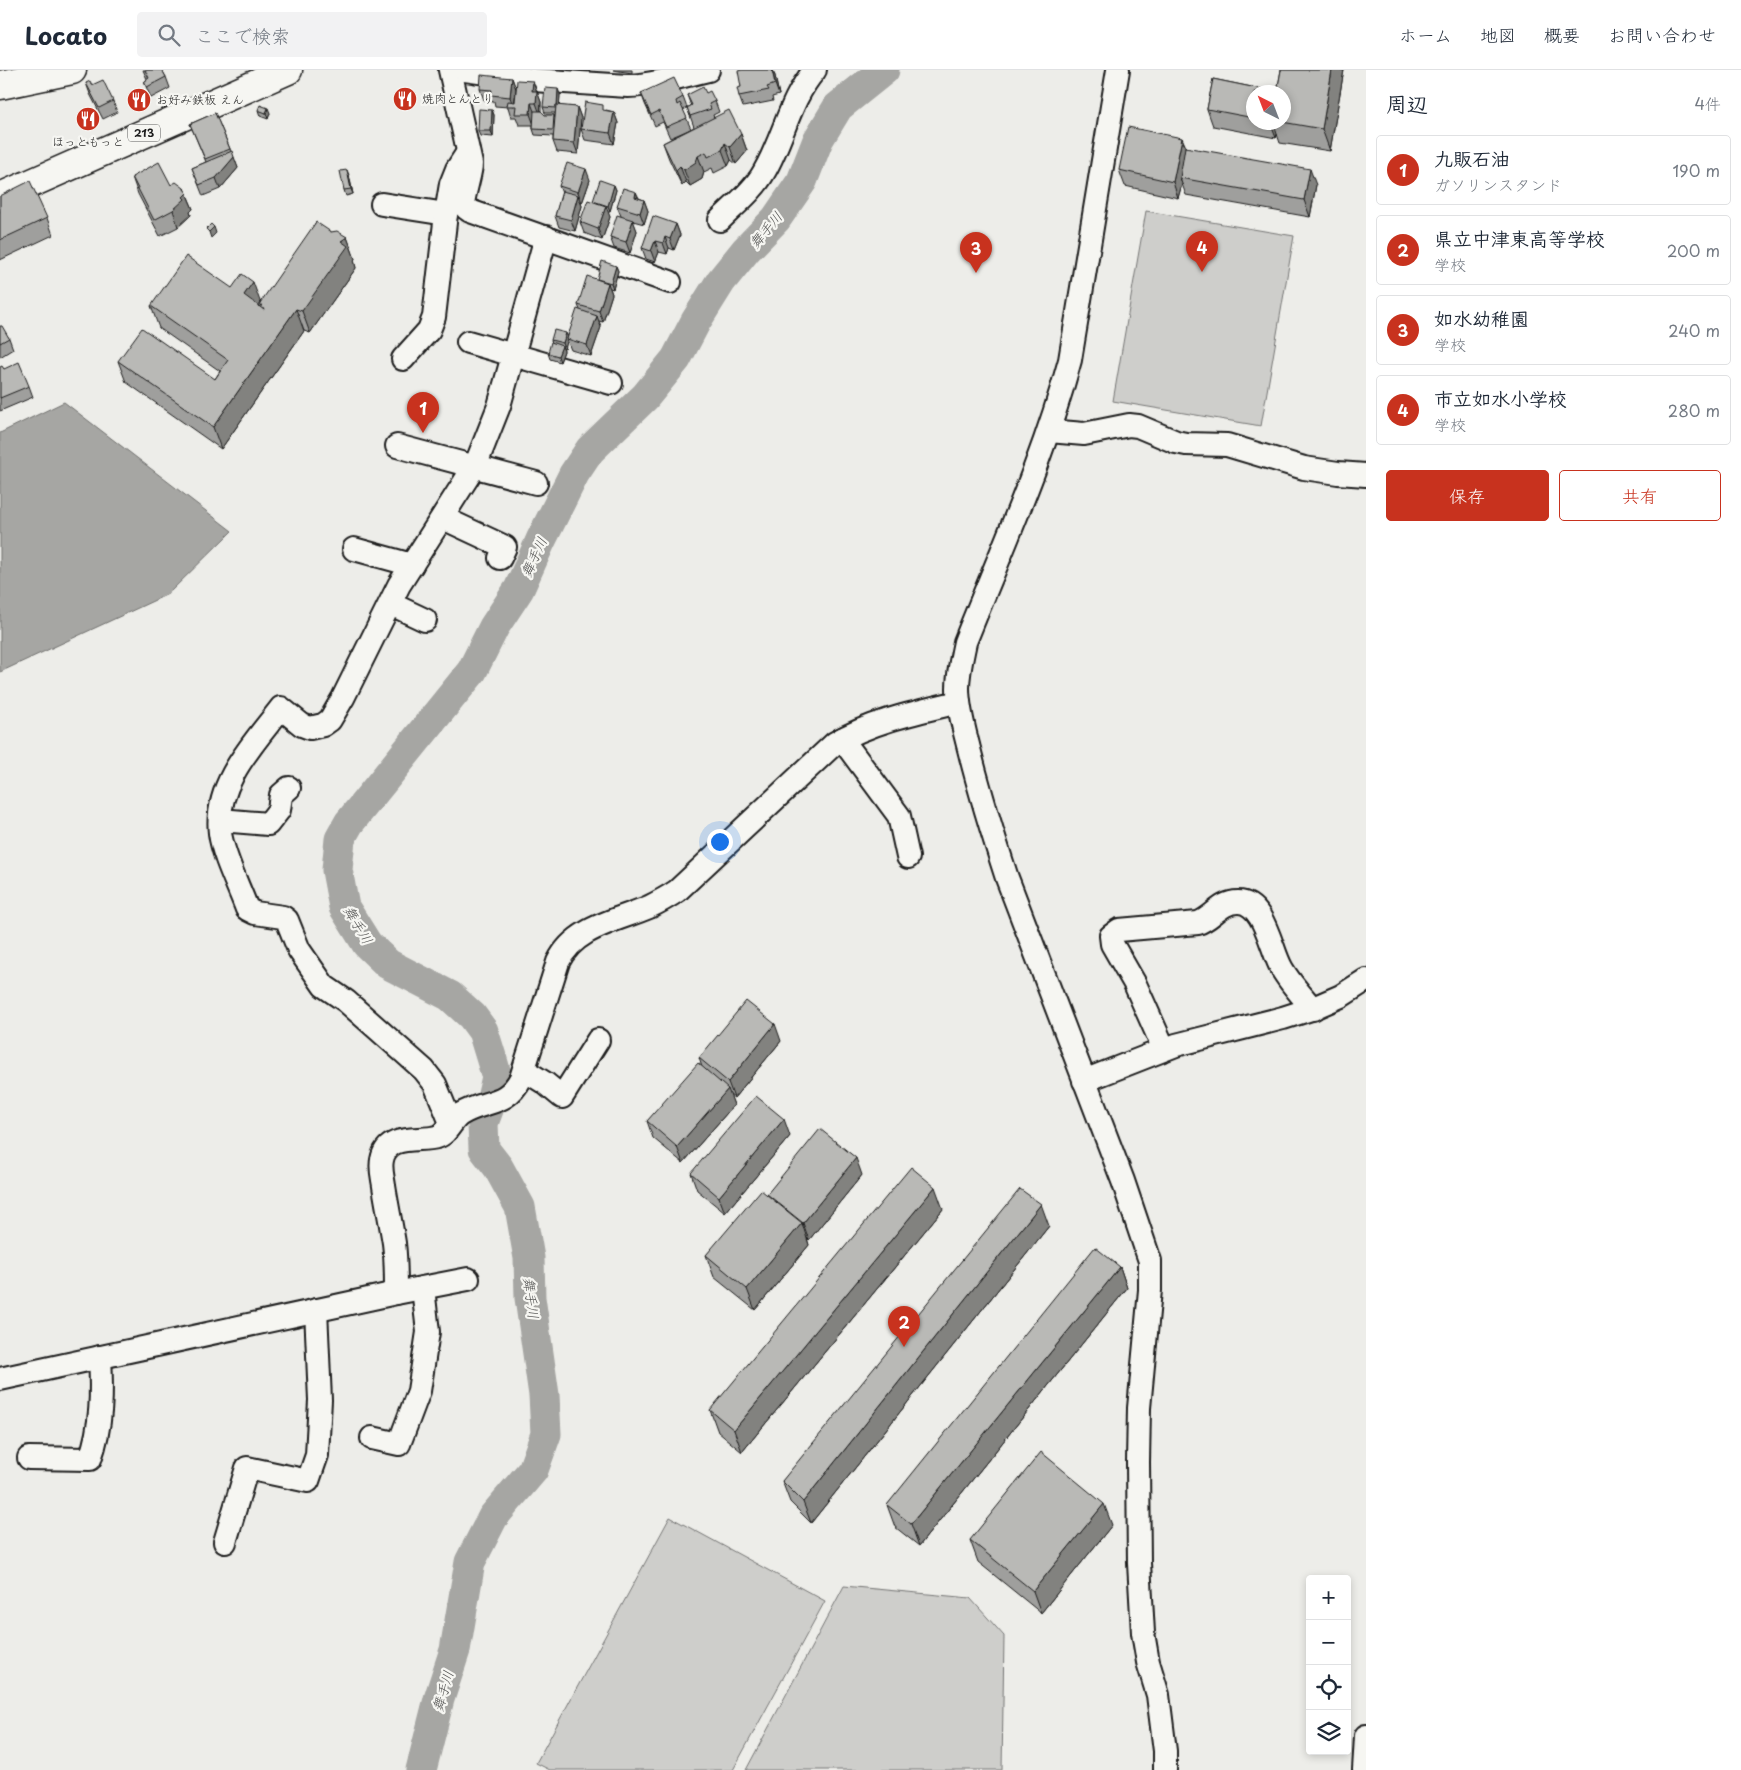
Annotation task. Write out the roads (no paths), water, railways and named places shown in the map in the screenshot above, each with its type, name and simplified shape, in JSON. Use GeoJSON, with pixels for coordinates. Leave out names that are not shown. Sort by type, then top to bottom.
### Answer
{"type":"FeatureCollection","features":[{"type":"Feature","properties":{"kind":"main road"},"geometry":{"type":"LineString","coordinates":[[0,85],[72,70]]}},
{"type":"Feature","properties":{"kind":"main road","name":"213"},"geometry":{"type":"LineString","coordinates":[[0,197],[288,70]]}},
{"type":"Feature","properties":{"kind":"street"},"geometry":{"type":"LineString","coordinates":[[450,70],[471,164],[471,175],[464,197],[466,208],[670,282]]}},
{"type":"Feature","properties":{"kind":"street"},"geometry":{"type":"LineString","coordinates":[[465,70],[534,80],[628,86],[643,86],[708,70]]}},
{"type":"Feature","properties":{"kind":"street"},"geometry":{"type":"LineString","coordinates":[[720,220],[763,174],[777,147],[797,96],[815,70]]}},
{"type":"Feature","properties":{"kind":"street"},"geometry":{"type":"LineString","coordinates":[[1118,70],[1070,360],[1049,431],[965,642],[958,678],[959,702],[976,776],[993,837],[1122,1181],[1150,1261],[1150,1290],[1139,1408],[1139,1562],[1143,1633],[1148,1662],[1158,1695],[1165,1751],[1165,1770]]}},
{"type":"Feature","properties":{"kind":"street"},"geometry":{"type":"LineString","coordinates":[[403,359],[429,330],[434,317],[451,184],[457,168],[469,151]]}},
{"type":"Feature","properties":{"kind":"street"},"geometry":{"type":"LineString","coordinates":[[382,204],[446,214]]}},
{"type":"Feature","properties":{"kind":"street"},"geometry":{"type":"LineString","coordinates":[[451,1123],[435,1084],[424,1070],[346,1000],[324,986],[299,950],[286,920],[283,917],[255,913],[247,909],[223,846],[220,820],[225,793],[240,762],[281,708],[302,725],[310,728],[323,725],[330,720],[412,564],[475,466],[499,406],[546,237]]}},
{"type":"Feature","properties":{"kind":"street"},"geometry":{"type":"LineString","coordinates":[[468,342],[611,382]]}},
{"type":"Feature","properties":{"kind":"street"},"geometry":{"type":"LineString","coordinates":[[1049,431],[1084,434],[1128,424],[1181,443],[1227,445],[1312,469],[1366,475]]}},
{"type":"Feature","properties":{"kind":"street"},"geometry":{"type":"LineString","coordinates":[[397,446],[536,483]]}},
{"type":"Feature","properties":{"kind":"street"},"geometry":{"type":"LineString","coordinates":[[442,518],[505,547],[500,558]]}},
{"type":"Feature","properties":{"kind":"street"},"geometry":{"type":"LineString","coordinates":[[354,549],[412,564]]}},
{"type":"Feature","properties":{"kind":"street"},"geometry":{"type":"LineString","coordinates":[[390,604],[425,620]]}},
{"type":"Feature","properties":{"kind":"street"},"geometry":{"type":"LineString","coordinates":[[396,1293],[394,1244],[381,1167],[385,1152],[397,1141],[436,1137],[447,1130],[451,1123],[466,1112],[511,1094],[524,1070],[558,962],[564,951],[573,941],[595,927],[650,906],[677,891],[826,751],[842,739],[897,716],[959,702]]}},
{"type":"Feature","properties":{"kind":"street"},"geometry":{"type":"LineString","coordinates":[[842,739],[899,816],[908,857]]}},
{"type":"Feature","properties":{"kind":"street"},"geometry":{"type":"LineString","coordinates":[[220,820],[268,824],[279,810],[281,795],[289,788]]}},
{"type":"Feature","properties":{"kind":"street"},"geometry":{"type":"LineString","coordinates":[[1164,1049],[1135,984],[1112,944],[1111,936],[1119,930],[1198,923],[1207,919],[1224,905],[1243,902],[1256,911],[1260,917],[1286,977],[1313,1009]]}},
{"type":"Feature","properties":{"kind":"street"},"geometry":{"type":"LineString","coordinates":[[1084,1081],[1164,1049],[1202,1037],[1313,1009],[1341,996],[1366,980]]}},
{"type":"Feature","properties":{"kind":"street"},"geometry":{"type":"LineString","coordinates":[[524,1070],[545,1083],[562,1098],[598,1040]]}},
{"type":"Feature","properties":{"kind":"street"},"geometry":{"type":"LineString","coordinates":[[0,1378],[468,1279]]}},
{"type":"Feature","properties":{"kind":"street"},"geometry":{"type":"LineString","coordinates":[[372,1438],[398,1444],[419,1391],[428,1332],[423,1288]]}},
{"type":"Feature","properties":{"kind":"street"},"geometry":{"type":"LineString","coordinates":[[225,1542],[247,1468],[308,1481],[317,1456],[320,1400],[316,1310]]}},
{"type":"Feature","properties":{"kind":"street"},"geometry":{"type":"LineString","coordinates":[[29,1458],[90,1459],[97,1439],[102,1392],[100,1357]]}},
{"type":"Feature","properties":{"kind":"street"},"geometry":{"type":"LineString","coordinates":[[1364,1770],[1366,1736]]}},
{"type":"Feature","properties":{"kind":"waterway","name":"舞手川"},"geometry":{"type":"LineString","coordinates":[[421,1770],[439,1699],[455,1650],[470,1562],[493,1517],[533,1470],[546,1434],[544,1395],[530,1298],[529,1258],[520,1207],[498,1167],[484,1149],[483,1123],[492,1099],[497,1077],[483,1031],[472,1016],[450,996],[388,964],[367,944],[344,907],[337,870],[340,839],[349,823],[472,671],[494,627],[519,589],[574,474],[590,450],[645,397],[676,359],[696,321],[721,281],[746,250],[776,219],[802,181],[818,140],[838,107],[884,70]]}},
{"type":"Feature","properties":{"kind":"place","name":"焼肉とんとり"},"geometry":{"type":"Point","coordinates":[405,99]}},
{"type":"Feature","properties":{"kind":"place","name":"お好み鉄板 えん"},"geometry":{"type":"Point","coordinates":[139,100]}},
{"type":"Feature","properties":{"kind":"place","name":"ほっともっと"},"geometry":{"type":"Point","coordinates":[88,119]}},
{"type":"Feature","properties":{"kind":"place","name":"市立如水小学校"},"geometry":{"type":"Point","coordinates":[1202,272]}},
{"type":"Feature","properties":{"kind":"place","name":"如水幼稚園"},"geometry":{"type":"Point","coordinates":[976,273]}},
{"type":"Feature","properties":{"kind":"place","name":"九販石油"},"geometry":{"type":"Point","coordinates":[423,433]}},
{"type":"Feature","properties":{"kind":"place","name":"県立中津東高等学校"},"geometry":{"type":"Point","coordinates":[904,1347]}}]}
